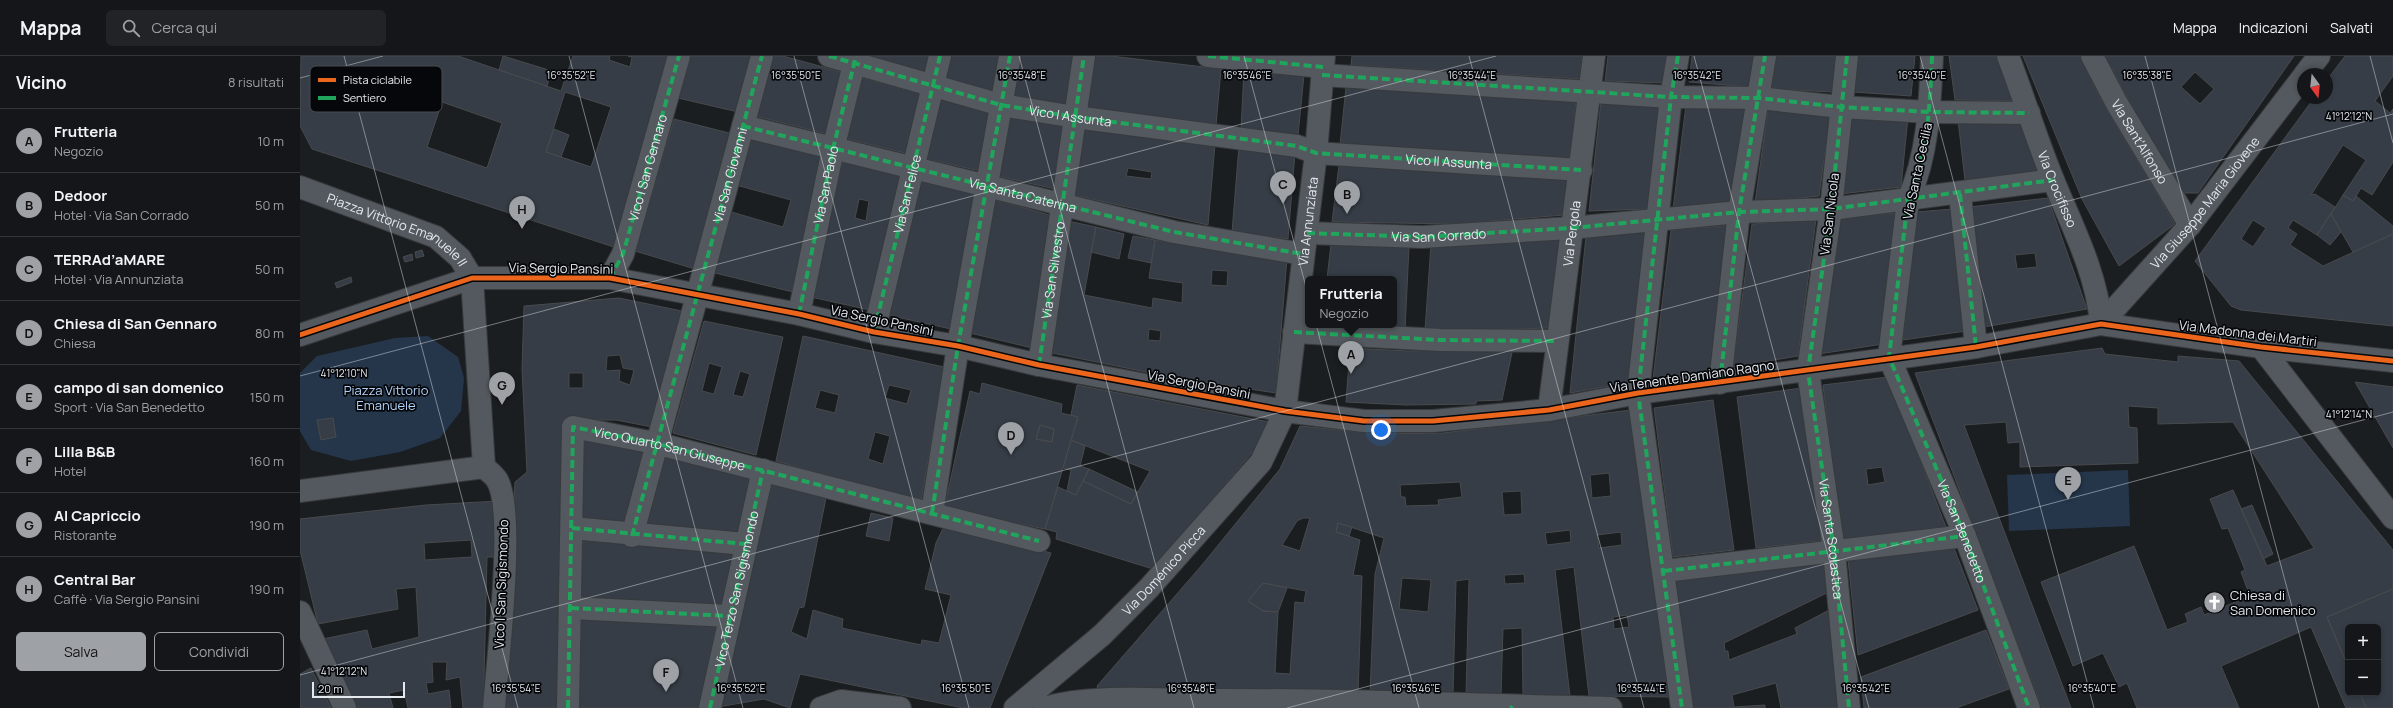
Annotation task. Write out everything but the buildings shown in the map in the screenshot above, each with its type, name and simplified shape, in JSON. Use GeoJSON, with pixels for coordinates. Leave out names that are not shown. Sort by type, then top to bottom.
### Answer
{"type":"FeatureCollection","features":[{"type":"Feature","properties":{"kind":"street","name":"Vico I San Gennaro"},"geometry":{"type":"LineString","coordinates":[[610,278],[623,254],[679,56]]}},
{"type":"Feature","properties":{"kind":"street","name":"Via San Giovanni"},"geometry":{"type":"LineString","coordinates":[[632,536],[762,56]]}},
{"type":"Feature","properties":{"kind":"street","name":"Vico I Assunta"},"geometry":{"type":"LineString","coordinates":[[829,56],[856,59],[1001,105],[1075,118],[1297,146],[1316,153]]}},
{"type":"Feature","properties":{"kind":"street","name":"Via San Felice"},"geometry":{"type":"LineString","coordinates":[[874,332],[914,170],[940,56]]}},
{"type":"Feature","properties":{"kind":"street"},"geometry":{"type":"LineString","coordinates":[[932,514],[958,346],[1010,56]]}},
{"type":"Feature","properties":{"kind":"street","name":"Via San Silvestro"},"geometry":{"type":"LineString","coordinates":[[1039,365],[1084,56]]}},
{"type":"Feature","properties":{"kind":"street"},"geometry":{"type":"LineString","coordinates":[[1208,56],[1671,97],[1759,98],[1841,107],[1930,112],[2029,113]]}},
{"type":"Feature","properties":{"kind":"street","name":"Via Pergola"},"geometry":{"type":"LineString","coordinates":[[1549,410],[1571,228],[1581,170],[1594,56]]}},
{"type":"Feature","properties":{"kind":"street"},"geometry":{"type":"LineString","coordinates":[[1678,56],[1671,97],[1638,393],[1682,708]]}},
{"type":"Feature","properties":{"kind":"street"},"geometry":{"type":"LineString","coordinates":[[1720,383],[1739,212],[1765,56]]}},
{"type":"Feature","properties":{"kind":"street","name":"Via San Nicola"},"geometry":{"type":"LineString","coordinates":[[1808,371],[1831,209],[1847,56]]}},
{"type":"Feature","properties":{"kind":"street","name":"Via Santa Cecilia"},"geometry":{"type":"LineString","coordinates":[[1889,357],[1908,200],[1918,176],[1930,112],[1932,56]]}},
{"type":"Feature","properties":{"kind":"street","name":"Via Crocifisso"},"geometry":{"type":"LineString","coordinates":[[2008,56],[2053,180],[2091,273],[2100,303],[2101,324]]}},
{"type":"Feature","properties":{"kind":"street","name":"Via Sant'Alfonso"},"geometry":{"type":"LineString","coordinates":[[2092,56],[2116,102],[2190,225]]}},
{"type":"Feature","properties":{"kind":"street"},"geometry":{"type":"LineString","coordinates":[[2310,68],[2319,56]]}},
{"type":"Feature","properties":{"kind":"street","name":"Via San Paolo"},"geometry":{"type":"LineString","coordinates":[[799,314],[833,149],[856,59]]}},
{"type":"Feature","properties":{"kind":"street","name":"Via Annunziata"},"geometry":{"type":"LineString","coordinates":[[1285,411],[1316,153],[1323,66]]}},
{"type":"Feature","properties":{"kind":"street","name":"Via Giuseppe Maria Giovene"},"geometry":{"type":"LineString","coordinates":[[2101,324],[2190,225],[2297,85]]}},
{"type":"Feature","properties":{"kind":"street","name":"Via Santa Caterina"},"geometry":{"type":"LineString","coordinates":[[743,126],[914,170],[1063,204],[1174,232],[1305,244]]}},
{"type":"Feature","properties":{"kind":"street","name":"Vico II Assunta"},"geometry":{"type":"LineString","coordinates":[[1316,153],[1581,170]]}},
{"type":"Feature","properties":{"kind":"street","name":"Via San Corrado"},"geometry":{"type":"LineString","coordinates":[[1305,244],[1571,228],[1739,212],[1831,209],[1960,194],[2053,180]]}},
{"type":"Feature","properties":{"kind":"street","name":"Piazza Vittorio Emanuele II"},"geometry":{"type":"LineString","coordinates":[[300,187],[436,237],[460,258],[472,278],[484,467]]}},
{"type":"Feature","properties":{"kind":"street"},"geometry":{"type":"LineString","coordinates":[[1960,194],[1976,347]]}},
{"type":"Feature","properties":{"kind":"street","name":"Via Sergio Pansini"},"geometry":{"type":"LineString","coordinates":[[300,335],[472,278],[610,278],[799,314],[874,332],[958,346],[1039,365],[1285,411]]}},
{"type":"Feature","properties":{"kind":"street","name":"Via Tenente Damiano Ragno"},"geometry":{"type":"LineString","coordinates":[[1285,411],[1364,421],[1433,421],[1549,410],[1638,393],[1808,371],[1889,357],[1976,347],[2101,324]]}},
{"type":"Feature","properties":{"kind":"street","name":"Via Madonna dei Martiri"},"geometry":{"type":"LineString","coordinates":[[2101,324],[2261,348],[2393,361]]}},
{"type":"Feature","properties":{"kind":"street"},"geometry":{"type":"LineString","coordinates":[[1294,332],[1440,340],[1557,341]]}},
{"type":"Feature","properties":{"kind":"street"},"geometry":{"type":"LineString","coordinates":[[2261,348],[2393,518]]}},
{"type":"Feature","properties":{"kind":"street","name":"Via San Benedetto"},"geometry":{"type":"LineString","coordinates":[[1889,357],[1965,536],[2029,708]]}},
{"type":"Feature","properties":{"kind":"street","name":"Via Santa Scolastica"},"geometry":{"type":"LineString","coordinates":[[1808,371],[1834,551],[1849,708]]}},
{"type":"Feature","properties":{"kind":"street","name":"Via Domenico Picca"},"geometry":{"type":"LineString","coordinates":[[1015,708],[1102,635],[1149,588],[1261,462],[1285,411]]}},
{"type":"Feature","properties":{"kind":"street","name":"Vico Quarto San Giuseppe"},"geometry":{"type":"LineString","coordinates":[[568,708],[571,608],[573,427],[656,443],[1039,541]]}},
{"type":"Feature","properties":{"kind":"street"},"geometry":{"type":"LineString","coordinates":[[300,491],[484,467]]}},
{"type":"Feature","properties":{"kind":"street","name":"Vico I San Sigismondo"},"geometry":{"type":"LineString","coordinates":[[484,467],[497,480],[504,502],[505,559],[494,708]]}},
{"type":"Feature","properties":{"kind":"street","name":"Vico Terzo San Sigismondo"},"geometry":{"type":"LineString","coordinates":[[710,708],[745,544],[763,470]]}},
{"type":"Feature","properties":{"kind":"street"},"geometry":{"type":"LineString","coordinates":[[572,528],[632,536],[745,544]]}},
{"type":"Feature","properties":{"kind":"street"},"geometry":{"type":"LineString","coordinates":[[1664,571],[1965,536]]}},
{"type":"Feature","properties":{"kind":"street"},"geometry":{"type":"LineString","coordinates":[[571,608],[729,616]]}},
{"type":"Feature","properties":{"kind":"street"},"geometry":{"type":"LineString","coordinates":[[300,612],[345,708]]}},
{"type":"Feature","properties":{"kind":"street"},"geometry":{"type":"LineString","coordinates":[[1044,708],[1098,700],[1360,700],[1511,707],[1611,708]]}},
{"type":"Feature","properties":{"kind":"street"},"geometry":{"type":"LineString","coordinates":[[821,708],[841,701],[900,708]]}},
{"type":"Feature","properties":{"kind":"green space","name":"Piazza Vittorio Emanuele"},"geometry":{"type":"Polygon","coordinates":[[[428,336],[458,357],[464,378],[461,411],[440,438],[400,452],[351,461],[311,450],[300,431],[300,373],[317,356],[395,338],[428,336]]]}},
{"type":"Feature","properties":{"kind":"green space"},"geometry":{"type":"Polygon","coordinates":[[[2128,470],[2130,526],[2009,531],[2007,475],[2128,470]]]}},
{"type":"Feature","properties":{"kind":"marked path"},"geometry":{"type":"LineString","coordinates":[[610,278],[623,254],[679,56]]}},
{"type":"Feature","properties":{"kind":"marked path"},"geometry":{"type":"LineString","coordinates":[[632,536],[762,56]]}},
{"type":"Feature","properties":{"kind":"marked path"},"geometry":{"type":"LineString","coordinates":[[829,56],[1001,105],[1075,117],[1297,146],[1316,153],[1581,170]]}},
{"type":"Feature","properties":{"kind":"marked path"},"geometry":{"type":"LineString","coordinates":[[799,314],[833,149],[856,56]]}},
{"type":"Feature","properties":{"kind":"marked path"},"geometry":{"type":"LineString","coordinates":[[874,332],[940,56]]}},
{"type":"Feature","properties":{"kind":"marked path"},"geometry":{"type":"LineString","coordinates":[[932,513],[958,346],[1010,56]]}},
{"type":"Feature","properties":{"kind":"marked path"},"geometry":{"type":"LineString","coordinates":[[1039,365],[1084,56]]}},
{"type":"Feature","properties":{"kind":"marked path"},"geometry":{"type":"LineString","coordinates":[[1208,56],[1323,67]]}},
{"type":"Feature","properties":{"kind":"marked path"},"geometry":{"type":"LineString","coordinates":[[1678,56],[1671,97],[1638,393],[1682,708]]}},
{"type":"Feature","properties":{"kind":"marked path"},"geometry":{"type":"LineString","coordinates":[[1720,383],[1739,212],[1765,56]]}},
{"type":"Feature","properties":{"kind":"marked path"},"geometry":{"type":"LineString","coordinates":[[1847,56],[1831,209],[1808,371],[1834,551],[1849,708]]}},
{"type":"Feature","properties":{"kind":"marked path"},"geometry":{"type":"LineString","coordinates":[[1932,56],[1927,130],[1920,165],[1908,200],[1889,357],[1965,536],[2029,708]]}},
{"type":"Feature","properties":{"kind":"marked path"},"geometry":{"type":"LineString","coordinates":[[1322,75],[1671,97],[1759,98],[1841,107],[1929,112],[2029,113]]}},
{"type":"Feature","properties":{"kind":"marked path"},"geometry":{"type":"LineString","coordinates":[[743,126],[1174,232],[1303,254]]}},
{"type":"Feature","properties":{"kind":"marked path"},"geometry":{"type":"LineString","coordinates":[[1307,233],[1422,237],[1571,228],[1739,212],[1831,209],[2053,180]]}},
{"type":"Feature","properties":{"kind":"marked path"},"geometry":{"type":"LineString","coordinates":[[1960,194],[1976,347]]}},
{"type":"Feature","properties":{"kind":"marked path"},"geometry":{"type":"LineString","coordinates":[[1294,332],[1440,340],[1557,341]]}},
{"type":"Feature","properties":{"kind":"marked path"},"geometry":{"type":"LineString","coordinates":[[568,708],[573,427],[655,443],[1039,541]]}},
{"type":"Feature","properties":{"kind":"marked path"},"geometry":{"type":"LineString","coordinates":[[710,708],[763,470]]}},
{"type":"Feature","properties":{"kind":"marked path"},"geometry":{"type":"LineString","coordinates":[[572,528],[745,544]]}},
{"type":"Feature","properties":{"kind":"marked path"},"geometry":{"type":"LineString","coordinates":[[1664,571],[1965,536]]}},
{"type":"Feature","properties":{"kind":"marked path"},"geometry":{"type":"LineString","coordinates":[[571,608],[729,616]]}},
{"type":"Feature","properties":{"kind":"cycle path"},"geometry":{"type":"LineString","coordinates":[[300,335],[472,278],[610,278],[799,314],[874,332],[958,346],[1039,365],[1285,411],[1364,421],[1433,421],[1549,410],[1638,393],[1976,347],[2101,324],[2261,347],[2393,361]]}},
{"type":"Feature","properties":{"kind":"place","name":"TERRAd’aMARE"},"geometry":{"type":"Point","coordinates":[1283,204]}},
{"type":"Feature","properties":{"kind":"place","name":"Dedoor"},"geometry":{"type":"Point","coordinates":[1347,214]}},
{"type":"Feature","properties":{"kind":"place","name":"Central Bar"},"geometry":{"type":"Point","coordinates":[522,229]}},
{"type":"Feature","properties":{"kind":"place","name":"Frutteria"},"geometry":{"type":"Point","coordinates":[1351,374]}},
{"type":"Feature","properties":{"kind":"place","name":"Al Capriccio"},"geometry":{"type":"Point","coordinates":[502,405]}},
{"type":"Feature","properties":{"kind":"place","name":"Chiesa di San Gennaro"},"geometry":{"type":"Point","coordinates":[1011,455]}},
{"type":"Feature","properties":{"kind":"place","name":"campo di san domenico"},"geometry":{"type":"Point","coordinates":[2068,500]}},
{"type":"Feature","properties":{"kind":"place","name":"Chiesa di San Domenico"},"geometry":{"type":"Point","coordinates":[2215,602]}},
{"type":"Feature","properties":{"kind":"place","name":"Lilla B&B"},"geometry":{"type":"Point","coordinates":[666,692]}}]}
